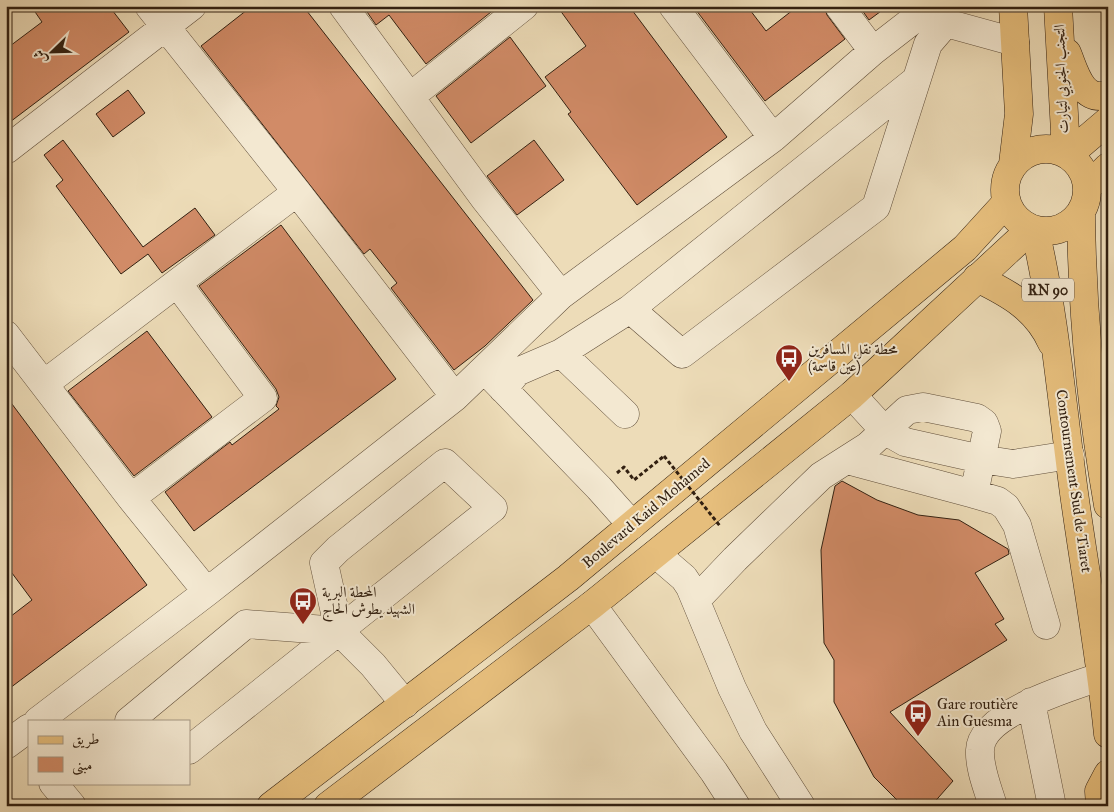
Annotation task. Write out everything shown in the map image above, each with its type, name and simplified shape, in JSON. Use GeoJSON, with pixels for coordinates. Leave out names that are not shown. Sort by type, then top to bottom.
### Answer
{"type":"FeatureCollection","features":[{"type":"Feature","properties":{"kind":"main road"},"geometry":{"type":"LineString","coordinates":[[1013,6],[1019,114],[1013,164],[1005,183],[1006,203],[1016,219],[1033,230],[1045,231],[1065,227],[1108,167]]}},
{"type":"Feature","properties":{"kind":"main road","name":"التجنب الجنوبي لتيارت"},"geometry":{"type":"LineString","coordinates":[[1058,6],[1066,153]]}},
{"type":"Feature","properties":{"kind":"main road"},"geometry":{"type":"LineString","coordinates":[[1060,36],[1084,90],[1097,96],[1108,95]]}},
{"type":"Feature","properties":{"kind":"main road"},"geometry":{"type":"LineString","coordinates":[[1066,153],[1108,121]]}},
{"type":"Feature","properties":{"kind":"main road"},"geometry":{"type":"LineString","coordinates":[[1013,164],[1021,156],[1041,148],[1066,153],[1078,164],[1085,175],[1084,200]]}},
{"type":"Feature","properties":{"kind":"main road","name":"RN 90"},"geometry":{"type":"LineString","coordinates":[[1084,200],[1082,287],[1088,364],[1107,489]]}},
{"type":"Feature","properties":{"kind":"main road","name":"Boulevard Kaid Mohamed"},"geometry":{"type":"LineString","coordinates":[[271,806],[568,578],[965,248],[1006,203]]}},
{"type":"Feature","properties":{"kind":"main road"},"geometry":{"type":"LineString","coordinates":[[328,806],[592,605],[852,395],[977,278],[1033,230]]}},
{"type":"Feature","properties":{"kind":"main road","name":"Contournement Sud de Tiaret"},"geometry":{"type":"LineString","coordinates":[[1033,230],[1050,300],[1102,676],[1108,734]]}},
{"type":"Feature","properties":{"kind":"main road"},"geometry":{"type":"LineString","coordinates":[[977,278],[1008,292],[1038,317],[1056,352]]}},
{"type":"Feature","properties":{"kind":"main road"},"geometry":{"type":"LineString","coordinates":[[1100,806],[1099,791],[1108,774]]}},
{"type":"Feature","properties":{"kind":"street"},"geometry":{"type":"LineString","coordinates":[[149,6],[297,192],[455,397]]}},
{"type":"Feature","properties":{"kind":"street"},"geometry":{"type":"LineString","coordinates":[[6,150],[192,6]]}},
{"type":"Feature","properties":{"kind":"street"},"geometry":{"type":"LineString","coordinates":[[343,6],[411,96],[484,198],[561,295]]}},
{"type":"Feature","properties":{"kind":"street"},"geometry":{"type":"LineString","coordinates":[[411,96],[524,6]]}},
{"type":"Feature","properties":{"kind":"street"},"geometry":{"type":"LineString","coordinates":[[673,6],[773,138]]}},
{"type":"Feature","properties":{"kind":"street"},"geometry":{"type":"LineString","coordinates":[[839,6],[873,51]]}},
{"type":"Feature","properties":{"kind":"street"},"geometry":{"type":"LineString","coordinates":[[494,380],[561,295],[773,138],[873,51],[931,6]]}},
{"type":"Feature","properties":{"kind":"street"},"geometry":{"type":"LineString","coordinates":[[630,309],[682,354],[876,207],[928,44],[946,23],[1015,42]]}},
{"type":"Feature","properties":{"kind":"street"},"geometry":{"type":"LineString","coordinates":[[39,720],[207,592],[455,397],[560,353],[630,309],[916,80]]}},
{"type":"Feature","properties":{"kind":"street"},"geometry":{"type":"LineString","coordinates":[[44,384],[297,192]]}},
{"type":"Feature","properties":{"kind":"street"},"geometry":{"type":"LineString","coordinates":[[131,498],[263,398],[177,283]]}},
{"type":"Feature","properties":{"kind":"street"},"geometry":{"type":"LineString","coordinates":[[6,335],[131,498],[207,592]]}},
{"type":"Feature","properties":{"kind":"street"},"geometry":{"type":"LineString","coordinates":[[560,353],[625,414]]}},
{"type":"Feature","properties":{"kind":"street"},"geometry":{"type":"LineString","coordinates":[[494,380],[599,488],[632,525]]}},
{"type":"Feature","properties":{"kind":"street"},"geometry":{"type":"LineString","coordinates":[[852,395],[884,430],[905,442],[981,459],[1014,464],[1070,455]]}},
{"type":"Feature","properties":{"kind":"street"},"geometry":{"type":"LineString","coordinates":[[697,599],[729,565],[821,476],[868,446],[900,415],[914,407],[923,406],[977,418],[984,423],[987,431],[974,494]]}},
{"type":"Feature","properties":{"kind":"street"},"geometry":{"type":"LineString","coordinates":[[847,460],[998,501],[1006,507],[1013,516],[1046,625]]}},
{"type":"Feature","properties":{"kind":"street"},"geometry":{"type":"LineString","coordinates":[[190,749],[339,631],[493,508],[445,463],[324,562],[339,631],[406,704]]}},
{"type":"Feature","properties":{"kind":"street"},"geometry":{"type":"LineString","coordinates":[[656,554],[684,578],[697,599],[732,688],[758,739],[801,806]]}},
{"type":"Feature","properties":{"kind":"street"},"geometry":{"type":"LineString","coordinates":[[592,605],[714,772],[736,806]]}},
{"type":"Feature","properties":{"kind":"street"},"geometry":{"type":"LineString","coordinates":[[131,720],[246,624],[339,631]]}},
{"type":"Feature","properties":{"kind":"street"},"geometry":{"type":"LineString","coordinates":[[993,806],[981,760],[981,742],[992,727],[1030,702],[1102,676]]}},
{"type":"Feature","properties":{"kind":"street"},"geometry":{"type":"LineString","coordinates":[[1030,702],[1052,806]]}},
{"type":"Feature","properties":{"kind":"street"},"geometry":{"type":"LineString","coordinates":[[54,784],[72,806]]}},
{"type":"Feature","properties":{"kind":"path"},"geometry":{"type":"LineString","coordinates":[[624,467],[634,480],[664,456],[720,526]]}},
{"type":"Feature","properties":{"kind":"building"},"geometry":{"type":"Polygon","coordinates":[[[31,6],[109,6],[129,32],[6,125],[6,49],[42,22],[31,6]]]}},
{"type":"Feature","properties":{"kind":"building"},"geometry":{"type":"Polygon","coordinates":[[[252,6],[303,6],[533,300],[485,346],[454,370],[391,288],[397,283],[370,249],[364,254],[201,46],[252,6]]]}},
{"type":"Feature","properties":{"kind":"building"},"geometry":{"type":"Polygon","coordinates":[[[363,6],[487,6],[491,12],[426,64],[389,15],[376,25],[363,6]]]}},
{"type":"Feature","properties":{"kind":"building"},"geometry":{"type":"Polygon","coordinates":[[[557,6],[629,6],[727,137],[637,205],[568,114],[571,112],[545,77],[586,46],[557,6]]]}},
{"type":"Feature","properties":{"kind":"building"},"geometry":{"type":"Polygon","coordinates":[[[693,6],[747,6],[766,31],[798,6],[824,6],[827,15],[845,39],[765,101],[693,6]]]}},
{"type":"Feature","properties":{"kind":"building"},"geometry":{"type":"Polygon","coordinates":[[[859,6],[888,6],[869,20],[859,6]]]}},
{"type":"Feature","properties":{"kind":"building"},"geometry":{"type":"Polygon","coordinates":[[[510,37],[546,86],[471,143],[436,96],[510,37]]]}},
{"type":"Feature","properties":{"kind":"building"},"geometry":{"type":"Polygon","coordinates":[[[128,90],[145,113],[113,137],[96,114],[128,90]]]}},
{"type":"Feature","properties":{"kind":"building"},"geometry":{"type":"Polygon","coordinates":[[[63,140],[143,247],[195,208],[215,235],[162,273],[148,254],[121,274],[56,186],[63,180],[44,155],[63,140]]]}},
{"type":"Feature","properties":{"kind":"building"},"geometry":{"type":"Polygon","coordinates":[[[534,140],[564,180],[517,215],[487,176],[534,140]]]}},
{"type":"Feature","properties":{"kind":"building"},"geometry":{"type":"Polygon","coordinates":[[[281,225],[396,379],[194,531],[165,492],[230,442],[232,445],[279,409],[276,406],[279,397],[276,389],[199,286],[281,225]]]}},
{"type":"Feature","properties":{"kind":"building"},"geometry":{"type":"Polygon","coordinates":[[[147,331],[212,417],[134,476],[68,391],[147,331]]]}},
{"type":"Feature","properties":{"kind":"building"},"geometry":{"type":"Polygon","coordinates":[[[6,396],[147,585],[6,691],[6,620],[32,600],[6,565],[6,396]]]}},
{"type":"Feature","properties":{"kind":"building"},"geometry":{"type":"Polygon","coordinates":[[[842,481],[877,500],[918,515],[959,520],[1008,549],[1009,554],[975,573],[1004,619],[995,624],[1007,640],[890,712],[953,781],[931,806],[903,806],[874,777],[834,702],[834,660],[824,643],[821,550],[835,486],[842,481]]]}},
{"type":"Feature","properties":{"kind":"place","name":"محطة نقل المسافرين (عين قاسمة)"},"geometry":{"type":"Point","coordinates":[789,382]}},
{"type":"Feature","properties":{"kind":"place","name":"المحطة البرية الشهيد يطوش الحاج"},"geometry":{"type":"Point","coordinates":[303,625]}},
{"type":"Feature","properties":{"kind":"place","name":"Gare routière Ain Guesma"},"geometry":{"type":"Point","coordinates":[918,737]}}]}
